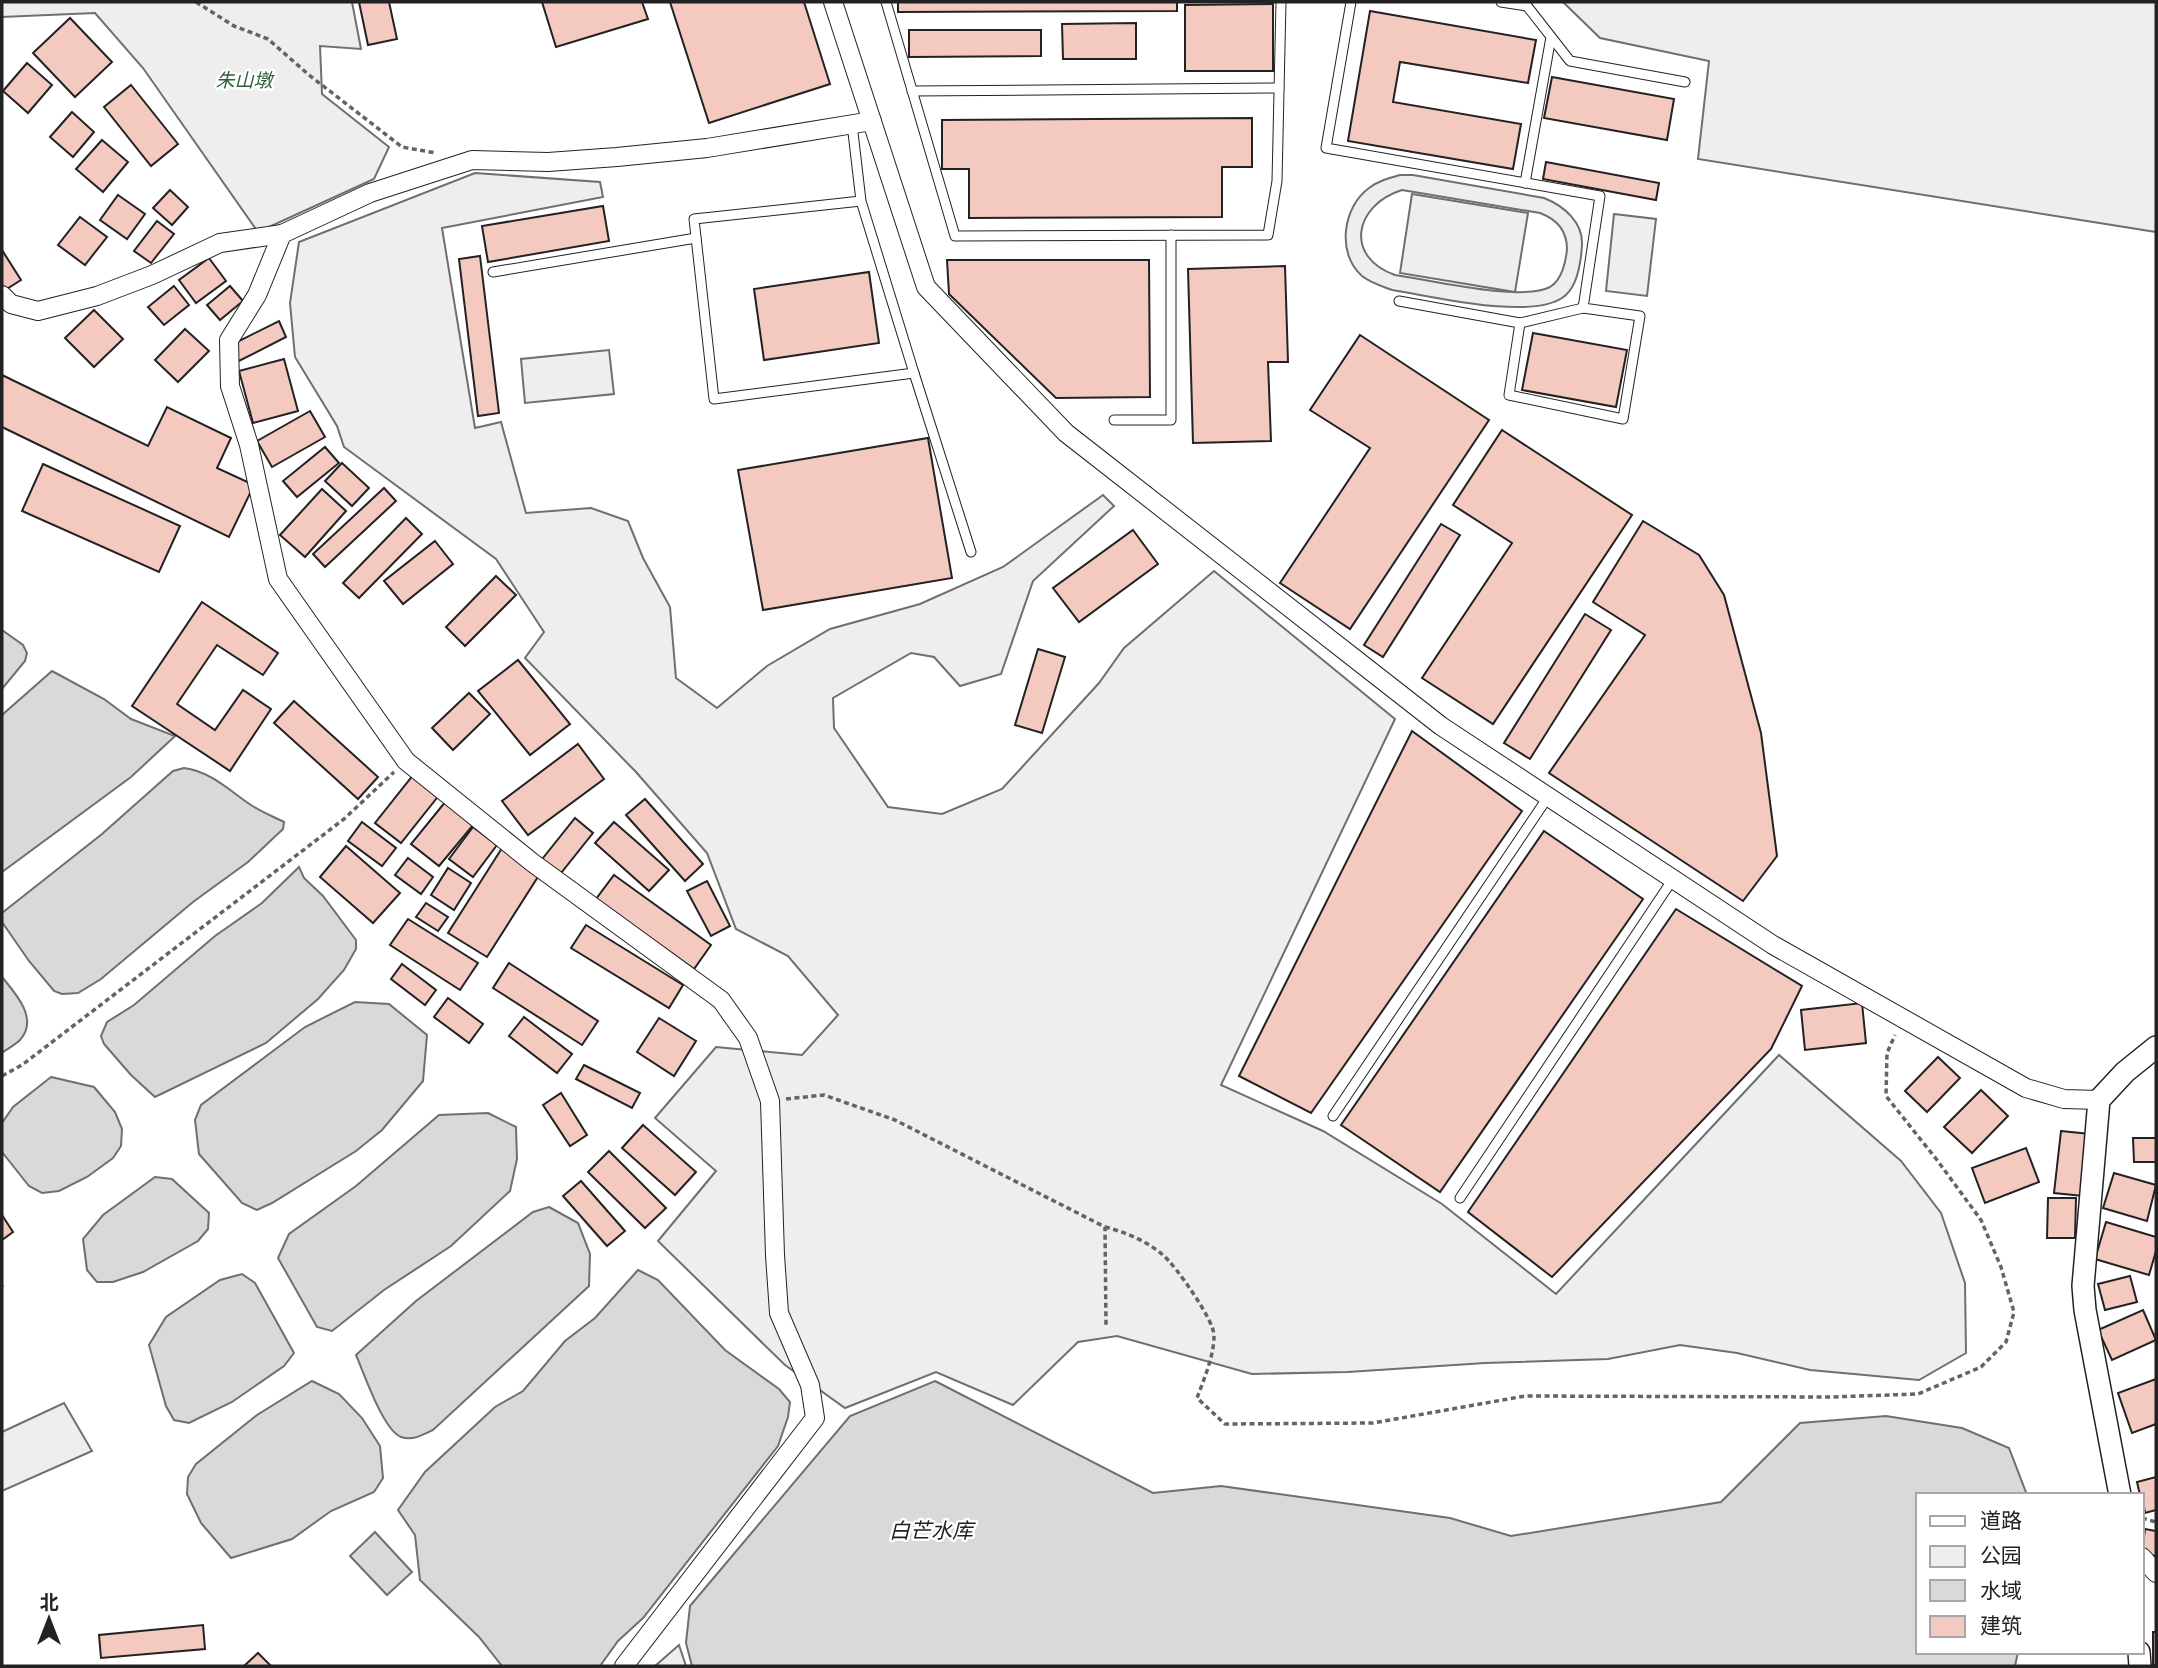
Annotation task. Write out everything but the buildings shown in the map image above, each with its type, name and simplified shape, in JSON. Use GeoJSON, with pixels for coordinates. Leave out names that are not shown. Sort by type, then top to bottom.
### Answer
{"type":"FeatureCollection","features":[{"type":"Feature","properties":{"kind":"street"},"geometry":{"type":"LineString","coordinates":[[834,2],[926,287],[1066,433],[1441,726],[1773,945],[2026,1088],[2064,1099],[2099,1100]]}},
{"type":"Feature","properties":{"kind":"street"},"geometry":{"type":"LineString","coordinates":[[2,295],[11,304],[38,311],[97,296],[152,275],[220,243],[282,234],[370,194],[472,160],[548,162],[630,156],[707,148],[872,121]]}},
{"type":"Feature","properties":{"kind":"street"},"geometry":{"type":"LineString","coordinates":[[282,234],[257,295],[229,340],[230,386],[249,445],[278,579],[406,761],[533,863],[721,1000],[748,1038],[770,1101],[779,1313],[810,1385],[815,1418],[624,1666]]}},
{"type":"Feature","properties":{"kind":"street"},"geometry":{"type":"LineString","coordinates":[[2120,1493],[2085,1310],[2083,1286],[2099,1100],[2125,1072],[2156,1047]]}},
{"type":"Feature","properties":{"kind":"street"},"geometry":{"type":"LineString","coordinates":[[2144,1558],[2156,1573]]}},
{"type":"Feature","properties":{"kind":"lane"},"geometry":{"type":"LineString","coordinates":[[886,2],[955,236],[1268,235],[1277,181],[1281,2]]}},
{"type":"Feature","properties":{"kind":"lane"},"geometry":{"type":"LineString","coordinates":[[1351,2],[1326,148],[1600,196],[1583,309]]}},
{"type":"Feature","properties":{"kind":"lane"},"geometry":{"type":"LineString","coordinates":[[1501,2],[1527,6],[1570,61],[1685,82]]}},
{"type":"Feature","properties":{"kind":"lane"},"geometry":{"type":"LineString","coordinates":[[1525,183],[1551,37]]}},
{"type":"Feature","properties":{"kind":"lane"},"geometry":{"type":"LineString","coordinates":[[912,91],[1279,88]]}},
{"type":"Feature","properties":{"kind":"lane"},"geometry":{"type":"LineString","coordinates":[[852,124],[861,201],[971,552]]}},
{"type":"Feature","properties":{"kind":"lane"},"geometry":{"type":"LineString","coordinates":[[861,201],[694,219],[714,399],[914,373]]}},
{"type":"Feature","properties":{"kind":"lane"},"geometry":{"type":"LineString","coordinates":[[1114,420],[1171,420],[1171,235]]}},
{"type":"Feature","properties":{"kind":"lane"},"geometry":{"type":"LineString","coordinates":[[492,272],[696,237]]}},
{"type":"Feature","properties":{"kind":"lane"},"geometry":{"type":"LineString","coordinates":[[1398,301],[1520,323],[1583,309],[1640,316],[1623,419],[1509,395],[1520,323]]}},
{"type":"Feature","properties":{"kind":"lane"},"geometry":{"type":"LineString","coordinates":[[1333,1116],[1548,797]]}},
{"type":"Feature","properties":{"kind":"lane"},"geometry":{"type":"LineString","coordinates":[[1460,1198],[1673,879]]}},
{"type":"Feature","properties":{"kind":"path"},"geometry":{"type":"LineString","coordinates":[[196,2],[234,26],[268,39],[309,75],[402,147],[438,153]]}},
{"type":"Feature","properties":{"kind":"path"},"geometry":{"type":"LineString","coordinates":[[2,1076],[33,1056],[344,819],[406,761]]}},
{"type":"Feature","properties":{"kind":"path"},"geometry":{"type":"LineString","coordinates":[[770,1101],[824,1095],[895,1120],[1105,1227],[1127,1233],[1163,1254],[1202,1307],[1215,1334],[1205,1378],[1197,1398],[1225,1424],[1373,1423],[1525,1396],[1830,1397],[1918,1394],[1981,1367],[2006,1342],[2014,1312],[2001,1267],[1981,1220],[1886,1096],[1887,1053],[1904,1019]]}},
{"type":"Feature","properties":{"kind":"path"},"geometry":{"type":"LineString","coordinates":[[1105,1227],[1106,1326]]}},
{"type":"Feature","properties":{"kind":"green space","name":"朱山墩"},"geometry":{"type":"Polygon","coordinates":[[[2,2],[352,2],[361,49],[320,46],[322,94],[389,147],[374,179],[258,232],[143,68],[95,13],[2,17],[2,2]]]}},
{"type":"Feature","properties":{"kind":"green space"},"geometry":{"type":"Polygon","coordinates":[[[1563,2],[2156,2],[2156,232],[1698,159],[1709,61],[1600,38],[1563,2]]]}},
{"type":"Feature","properties":{"kind":"green space"},"geometry":{"type":"Polygon","coordinates":[[[475,173],[600,182],[603,197],[442,228],[475,428],[501,422],[526,513],[591,508],[628,521],[643,558],[670,607],[676,678],[717,708],[767,666],[830,629],[920,604],[1003,567],[1103,495],[1114,506],[1033,581],[1001,674],[960,686],[934,657],[911,653],[833,698],[834,728],[888,807],[942,814],[1002,789],[1099,683],[1124,648],[1214,571],[1395,719],[1221,1085],[1323,1131],[1442,1204],[1556,1294],[1779,1055],[1901,1161],[1941,1213],[1965,1283],[1966,1353],[1919,1380],[1810,1370],[1737,1353],[1680,1345],[1608,1359],[1252,1374],[1117,1336],[1078,1342],[1013,1405],[936,1372],[845,1408],[785,1365],[658,1241],[716,1171],[655,1118],[716,1047],[802,1055],[838,1015],[788,956],[736,929],[707,853],[636,772],[525,658],[544,632],[496,559],[344,447],[337,426],[295,357],[290,303],[299,242],[475,173]]]}},
{"type":"Feature","properties":{"kind":"green space"},"geometry":{"type":"Polygon","coordinates":[[[1400,175],[1544,198],[1559,205],[1576,222],[1581,237],[1579,267],[1572,288],[1562,298],[1547,304],[1504,307],[1392,290],[1365,278],[1348,255],[1346,230],[1349,218],[1360,196],[1369,188],[1400,175]],[[1402,190],[1373,207],[1361,231],[1362,244],[1368,256],[1379,267],[1395,275],[1497,291],[1536,291],[1550,287],[1558,280],[1567,249],[1560,226],[1540,213],[1402,190]]]}},
{"type":"Feature","properties":{"kind":"green space"},"geometry":{"type":"Polygon","coordinates":[[[1412,194],[1528,213],[1515,292],[1400,273],[1412,194]]]}},
{"type":"Feature","properties":{"kind":"green space"},"geometry":{"type":"Polygon","coordinates":[[[1614,214],[1656,219],[1647,296],[1606,291],[1614,214]]]}},
{"type":"Feature","properties":{"kind":"green space"},"geometry":{"type":"Polygon","coordinates":[[[609,350],[614,394],[525,403],[521,359],[609,350]]]}},
{"type":"Feature","properties":{"kind":"green space"},"geometry":{"type":"Polygon","coordinates":[[[64,1403],[92,1451],[2,1491],[2,1432],[64,1403]]]}},
{"type":"Feature","properties":{"kind":"green space"},"geometry":{"type":"Polygon","coordinates":[[[679,1645],[686,1666],[655,1666],[679,1645]]]}},
{"type":"Feature","properties":{"kind":"water"},"geometry":{"type":"Polygon","coordinates":[[[2,630],[23,645],[27,653],[25,661],[2,689],[2,630]]]}},
{"type":"Feature","properties":{"kind":"water"},"geometry":{"type":"Polygon","coordinates":[[[52,671],[104,699],[131,719],[175,736],[131,777],[2,872],[2,715],[52,671]]]}},
{"type":"Feature","properties":{"kind":"water"},"geometry":{"type":"Polygon","coordinates":[[[184,768],[210,777],[252,806],[284,822],[283,829],[248,862],[193,902],[101,979],[78,993],[62,994],[54,991],[2,922],[2,913],[102,834],[173,771],[184,768]]]}},
{"type":"Feature","properties":{"kind":"water"},"geometry":{"type":"Polygon","coordinates":[[[299,867],[304,878],[323,896],[356,940],[356,949],[344,970],[318,999],[266,1043],[155,1097],[104,1044],[101,1036],[107,1022],[134,1005],[215,936],[262,903],[299,867]]]}},
{"type":"Feature","properties":{"kind":"water"},"geometry":{"type":"Polygon","coordinates":[[[2,977],[23,1007],[27,1024],[20,1040],[2,1053],[2,977]]]}},
{"type":"Feature","properties":{"kind":"water"},"geometry":{"type":"Polygon","coordinates":[[[355,1002],[389,1004],[427,1035],[423,1081],[382,1130],[356,1151],[257,1210],[242,1203],[199,1154],[195,1120],[201,1105],[305,1027],[355,1002]]]}},
{"type":"Feature","properties":{"kind":"water"},"geometry":{"type":"Polygon","coordinates":[[[51,1077],[94,1087],[115,1112],[122,1129],[121,1146],[113,1158],[87,1177],[59,1191],[42,1193],[29,1186],[2,1152],[2,1123],[13,1107],[51,1077]]]}},
{"type":"Feature","properties":{"kind":"water"},"geometry":{"type":"Polygon","coordinates":[[[488,1113],[516,1127],[517,1159],[510,1191],[451,1246],[384,1290],[332,1331],[317,1327],[278,1258],[289,1234],[356,1186],[439,1115],[488,1113]]]}},
{"type":"Feature","properties":{"kind":"water"},"geometry":{"type":"Polygon","coordinates":[[[155,1177],[172,1179],[209,1213],[208,1229],[198,1241],[143,1272],[113,1282],[97,1282],[87,1270],[83,1239],[103,1215],[155,1177]]]}},
{"type":"Feature","properties":{"kind":"water"},"geometry":{"type":"Polygon","coordinates":[[[549,1207],[578,1223],[590,1254],[589,1286],[433,1430],[413,1438],[401,1437],[394,1432],[381,1413],[356,1355],[416,1301],[533,1212],[549,1207]]]}},
{"type":"Feature","properties":{"kind":"water"},"geometry":{"type":"Polygon","coordinates":[[[638,1270],[658,1280],[725,1350],[779,1389],[790,1402],[788,1417],[778,1446],[643,1618],[618,1641],[600,1666],[502,1666],[479,1637],[420,1580],[415,1535],[398,1510],[425,1472],[495,1407],[523,1391],[565,1341],[595,1318],[638,1270]]]}},
{"type":"Feature","properties":{"kind":"water"},"geometry":{"type":"Polygon","coordinates":[[[242,1274],[255,1283],[294,1353],[284,1366],[232,1402],[189,1423],[174,1420],[166,1406],[149,1345],[166,1317],[220,1280],[242,1274]]]}},
{"type":"Feature","properties":{"kind":"water"},"geometry":{"type":"Polygon","coordinates":[[[312,1381],[339,1394],[362,1418],[380,1446],[383,1478],[374,1492],[331,1511],[292,1539],[231,1558],[201,1523],[187,1494],[188,1477],[196,1464],[257,1415],[312,1381]]]}},
{"type":"Feature","properties":{"kind":"water","name":"白芒水库"},"geometry":{"type":"Polygon","coordinates":[[[935,1381],[1153,1493],[1221,1486],[1450,1518],[1511,1536],[1721,1502],[1800,1423],[1886,1416],[1962,1428],[2009,1448],[2026,1493],[1916,1493],[1916,1654],[2018,1654],[2015,1666],[692,1666],[686,1643],[690,1606],[850,1416],[935,1381]]]}},
{"type":"Feature","properties":{"kind":"water"},"geometry":{"type":"Polygon","coordinates":[[[375,1532],[412,1572],[387,1595],[350,1556],[375,1532]]]}}]}
